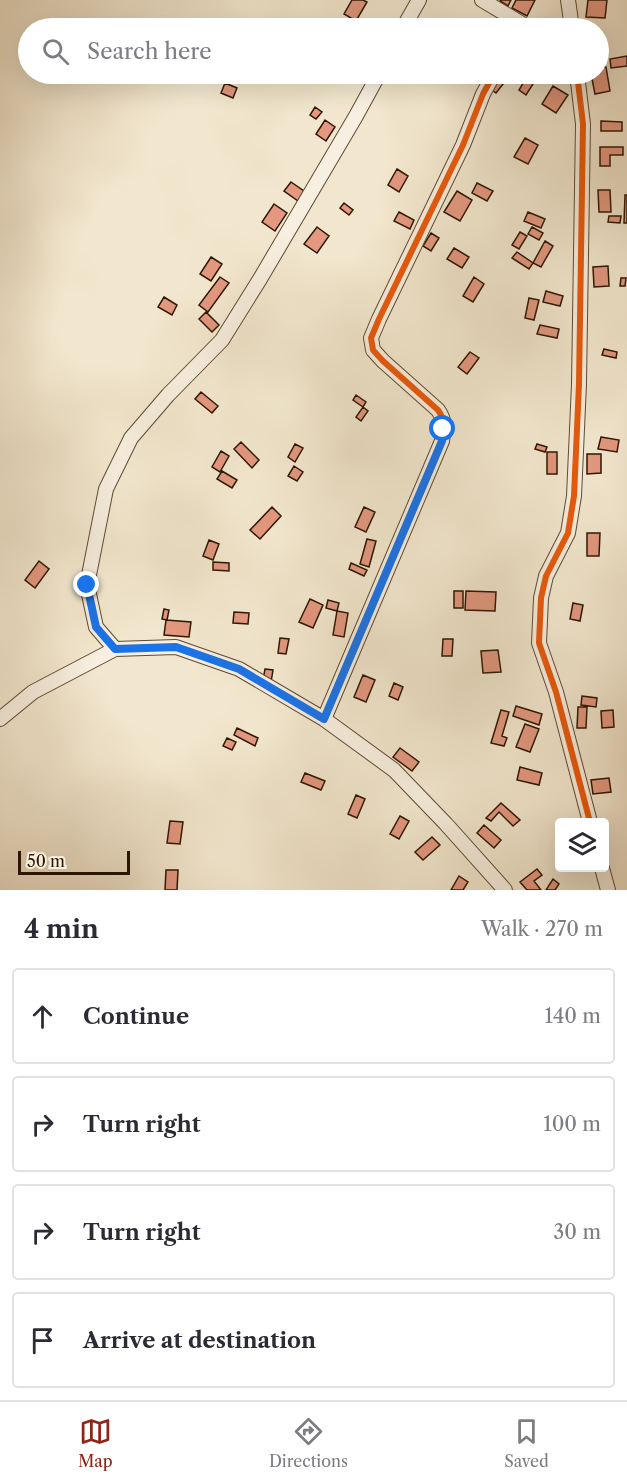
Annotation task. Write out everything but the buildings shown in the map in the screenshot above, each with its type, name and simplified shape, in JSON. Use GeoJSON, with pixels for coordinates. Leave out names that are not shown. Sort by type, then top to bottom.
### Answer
{"type":"FeatureCollection","features":[{"type":"Feature","properties":{"kind":"street"},"geometry":{"type":"LineString","coordinates":[[409,18],[419,0]]}},
{"type":"Feature","properties":{"kind":"street"},"geometry":{"type":"LineString","coordinates":[[482,0],[512,18]]}},
{"type":"Feature","properties":{"kind":"street"},"geometry":{"type":"LineString","coordinates":[[568,0],[571,18]]}},
{"type":"Feature","properties":{"kind":"street"},"geometry":{"type":"LineString","coordinates":[[115,649],[96,627],[87,585],[106,489],[130,438],[222,340],[374,84]]}},
{"type":"Feature","properties":{"kind":"street"},"geometry":{"type":"LineString","coordinates":[[324,719],[442,441],[444,419],[438,410],[382,361],[373,350],[371,338],[464,145],[488,84]]}},
{"type":"Feature","properties":{"kind":"street"},"geometry":{"type":"LineString","coordinates":[[578,84],[583,124],[579,384],[574,496],[568,533],[546,576],[540,598],[539,643],[556,692],[589,818]]}},
{"type":"Feature","properties":{"kind":"street"},"geometry":{"type":"LineString","coordinates":[[0,719],[33,692],[115,649],[176,647],[239,669],[324,719],[394,770],[505,890]]}},
{"type":"Feature","properties":{"kind":"street"},"geometry":{"type":"LineString","coordinates":[[603,872],[608,890]]}},
{"type":"Feature","properties":{"kind":"cycle path"},"geometry":{"type":"LineString","coordinates":[[324,719],[442,441],[441,414],[383,361],[373,350],[371,338],[463,145],[488,84]]}},
{"type":"Feature","properties":{"kind":"cycle path"},"geometry":{"type":"LineString","coordinates":[[578,84],[583,124],[579,384],[574,496],[568,533],[546,576],[541,598],[539,643],[556,692],[589,818]]}},
{"type":"Feature","properties":{"kind":"route"},"geometry":{"type":"LineString","coordinates":[[87,585],[96,627],[115,649],[176,647],[239,669],[324,719],[442,441],[443,429]]}}]}
